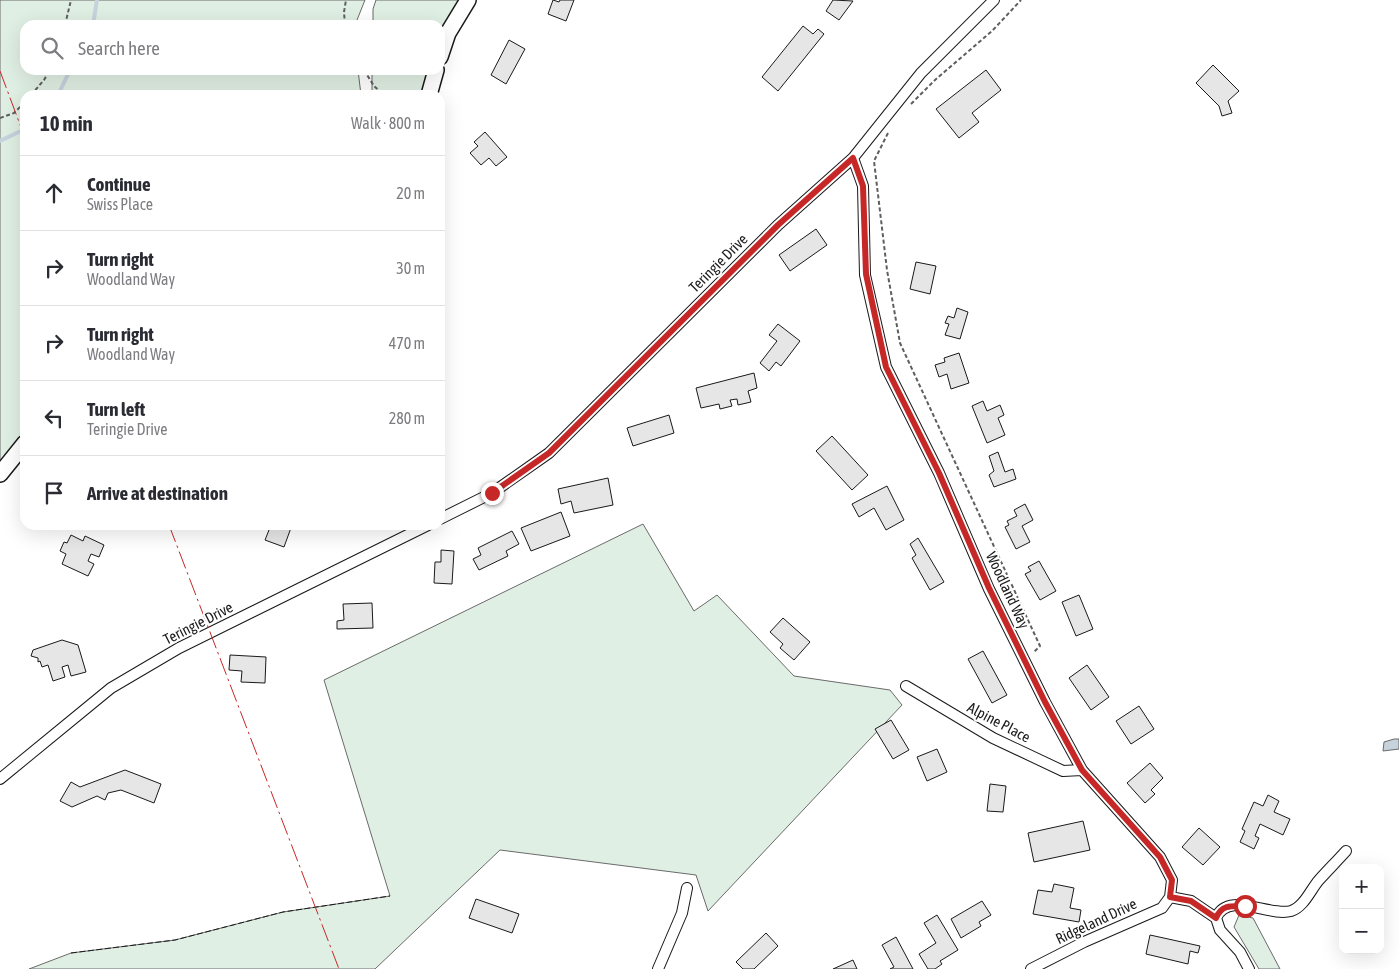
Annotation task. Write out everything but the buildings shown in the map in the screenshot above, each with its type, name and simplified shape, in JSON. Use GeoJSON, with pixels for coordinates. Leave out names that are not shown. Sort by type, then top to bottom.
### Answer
{"type":"FeatureCollection","features":[{"type":"Feature","properties":{"kind":"main road"},"geometry":{"type":"LineString","coordinates":[[445,42],[448,33],[468,0]]}},
{"type":"Feature","properties":{"kind":"main road"},"geometry":{"type":"LineString","coordinates":[[430,90],[435,75]]}},
{"type":"Feature","properties":{"kind":"main road"},"geometry":{"type":"LineString","coordinates":[[0,474],[20,449]]}},
{"type":"Feature","properties":{"kind":"street","name":"Teringie Drive"},"geometry":{"type":"LineString","coordinates":[[445,516],[492,493],[549,453],[778,225],[853,158],[921,73],[994,0]]}},
{"type":"Feature","properties":{"kind":"street","name":"Woodland Way"},"geometry":{"type":"LineString","coordinates":[[853,158],[863,186],[866,274],[886,367],[939,473],[989,588],[1025,662],[1082,770],[1160,857],[1172,880],[1170,897]]}},
{"type":"Feature","properties":{"kind":"street","name":"Teringie Drive"},"geometry":{"type":"LineString","coordinates":[[0,779],[111,688],[179,648],[418,530]]}},
{"type":"Feature","properties":{"kind":"street","name":"Alpine Place"},"geometry":{"type":"LineString","coordinates":[[906,686],[993,738],[1063,771],[1082,770]]}},
{"type":"Feature","properties":{"kind":"street"},"geometry":{"type":"LineString","coordinates":[[1216,918],[1219,911],[1228,906],[1245,906],[1274,912],[1292,911],[1304,901],[1318,882],[1346,851]]}},
{"type":"Feature","properties":{"kind":"street"},"geometry":{"type":"LineString","coordinates":[[658,969],[682,913],[687,888]]}},
{"type":"Feature","properties":{"kind":"street"},"geometry":{"type":"LineString","coordinates":[[1170,897],[1191,901],[1216,918],[1220,930],[1240,952],[1249,969]]}},
{"type":"Feature","properties":{"kind":"street","name":"Ridgeland Drive"},"geometry":{"type":"LineString","coordinates":[[1031,969],[1084,942],[1162,908],[1170,897]]}},
{"type":"Feature","properties":{"kind":"path"},"geometry":{"type":"LineString","coordinates":[[66,20],[71,0]]}},
{"type":"Feature","properties":{"kind":"path"},"geometry":{"type":"LineString","coordinates":[[345,20],[346,0]]}},
{"type":"Feature","properties":{"kind":"path"},"geometry":{"type":"LineString","coordinates":[[910,105],[935,80],[992,31],[1021,0]]}},
{"type":"Feature","properties":{"kind":"path"},"geometry":{"type":"LineString","coordinates":[[35,90],[47,75]]}},
{"type":"Feature","properties":{"kind":"path"},"geometry":{"type":"LineString","coordinates":[[367,75],[378,90]]}},
{"type":"Feature","properties":{"kind":"path"},"geometry":{"type":"LineString","coordinates":[[0,118],[14,113],[20,107]]}},
{"type":"Feature","properties":{"kind":"path"},"geometry":{"type":"LineString","coordinates":[[889,132],[874,161],[887,270],[900,343],[1040,646],[1025,662]]}},
{"type":"Feature","properties":{"kind":"green space"},"geometry":{"type":"Polygon","coordinates":[[[0,0],[365,0],[357,20],[20,20],[20,75],[359,75],[360,90],[20,90],[20,446],[0,470],[0,0]]]}},
{"type":"Feature","properties":{"kind":"green space"},"geometry":{"type":"Polygon","coordinates":[[[376,0],[460,0],[445,26],[445,20],[373,20],[373,9],[376,0]]]}},
{"type":"Feature","properties":{"kind":"green space"},"geometry":{"type":"Polygon","coordinates":[[[372,75],[430,75],[426,90],[372,90],[372,75]]]}},
{"type":"Feature","properties":{"kind":"green space"},"geometry":{"type":"Polygon","coordinates":[[[643,524],[694,611],[717,595],[794,676],[890,690],[902,705],[708,911],[696,875],[500,850],[375,969],[29,969],[71,953],[175,940],[283,912],[390,896],[324,680],[643,524]]]}},
{"type":"Feature","properties":{"kind":"green space"},"geometry":{"type":"Polygon","coordinates":[[[1239,915],[1253,918],[1280,969],[1259,969],[1234,927],[1239,915]]]}},
{"type":"Feature","properties":{"kind":"shaded area"},"geometry":{"type":"Polygon","coordinates":[[[1399,739],[1399,749],[1383,751],[1384,742],[1399,739]]]}},
{"type":"Feature","properties":{"kind":"waterway"},"geometry":{"type":"LineString","coordinates":[[94,20],[97,0]]}},
{"type":"Feature","properties":{"kind":"waterway"},"geometry":{"type":"LineString","coordinates":[[60,90],[68,75]]}},
{"type":"Feature","properties":{"kind":"waterway"},"geometry":{"type":"LineString","coordinates":[[0,141],[20,131]]}},
{"type":"Feature","properties":{"kind":"fence"},"geometry":{"type":"LineString","coordinates":[[71,953],[175,940],[283,912],[390,896]]}},
{"type":"Feature","properties":{"kind":"power"},"geometry":{"type":"LineString","coordinates":[[0,71],[20,125]]}},
{"type":"Feature","properties":{"kind":"power"},"geometry":{"type":"LineString","coordinates":[[171,530],[339,969]]}},
{"type":"Feature","properties":{"kind":"route"},"geometry":{"type":"LineString","coordinates":[[492,493],[549,453],[778,225],[853,158],[863,186],[866,274],[886,367],[939,473],[989,588],[1045,702],[1082,770],[1160,857],[1172,880],[1170,897],[1191,901],[1216,918],[1219,911],[1228,906],[1245,906]]}}]}
